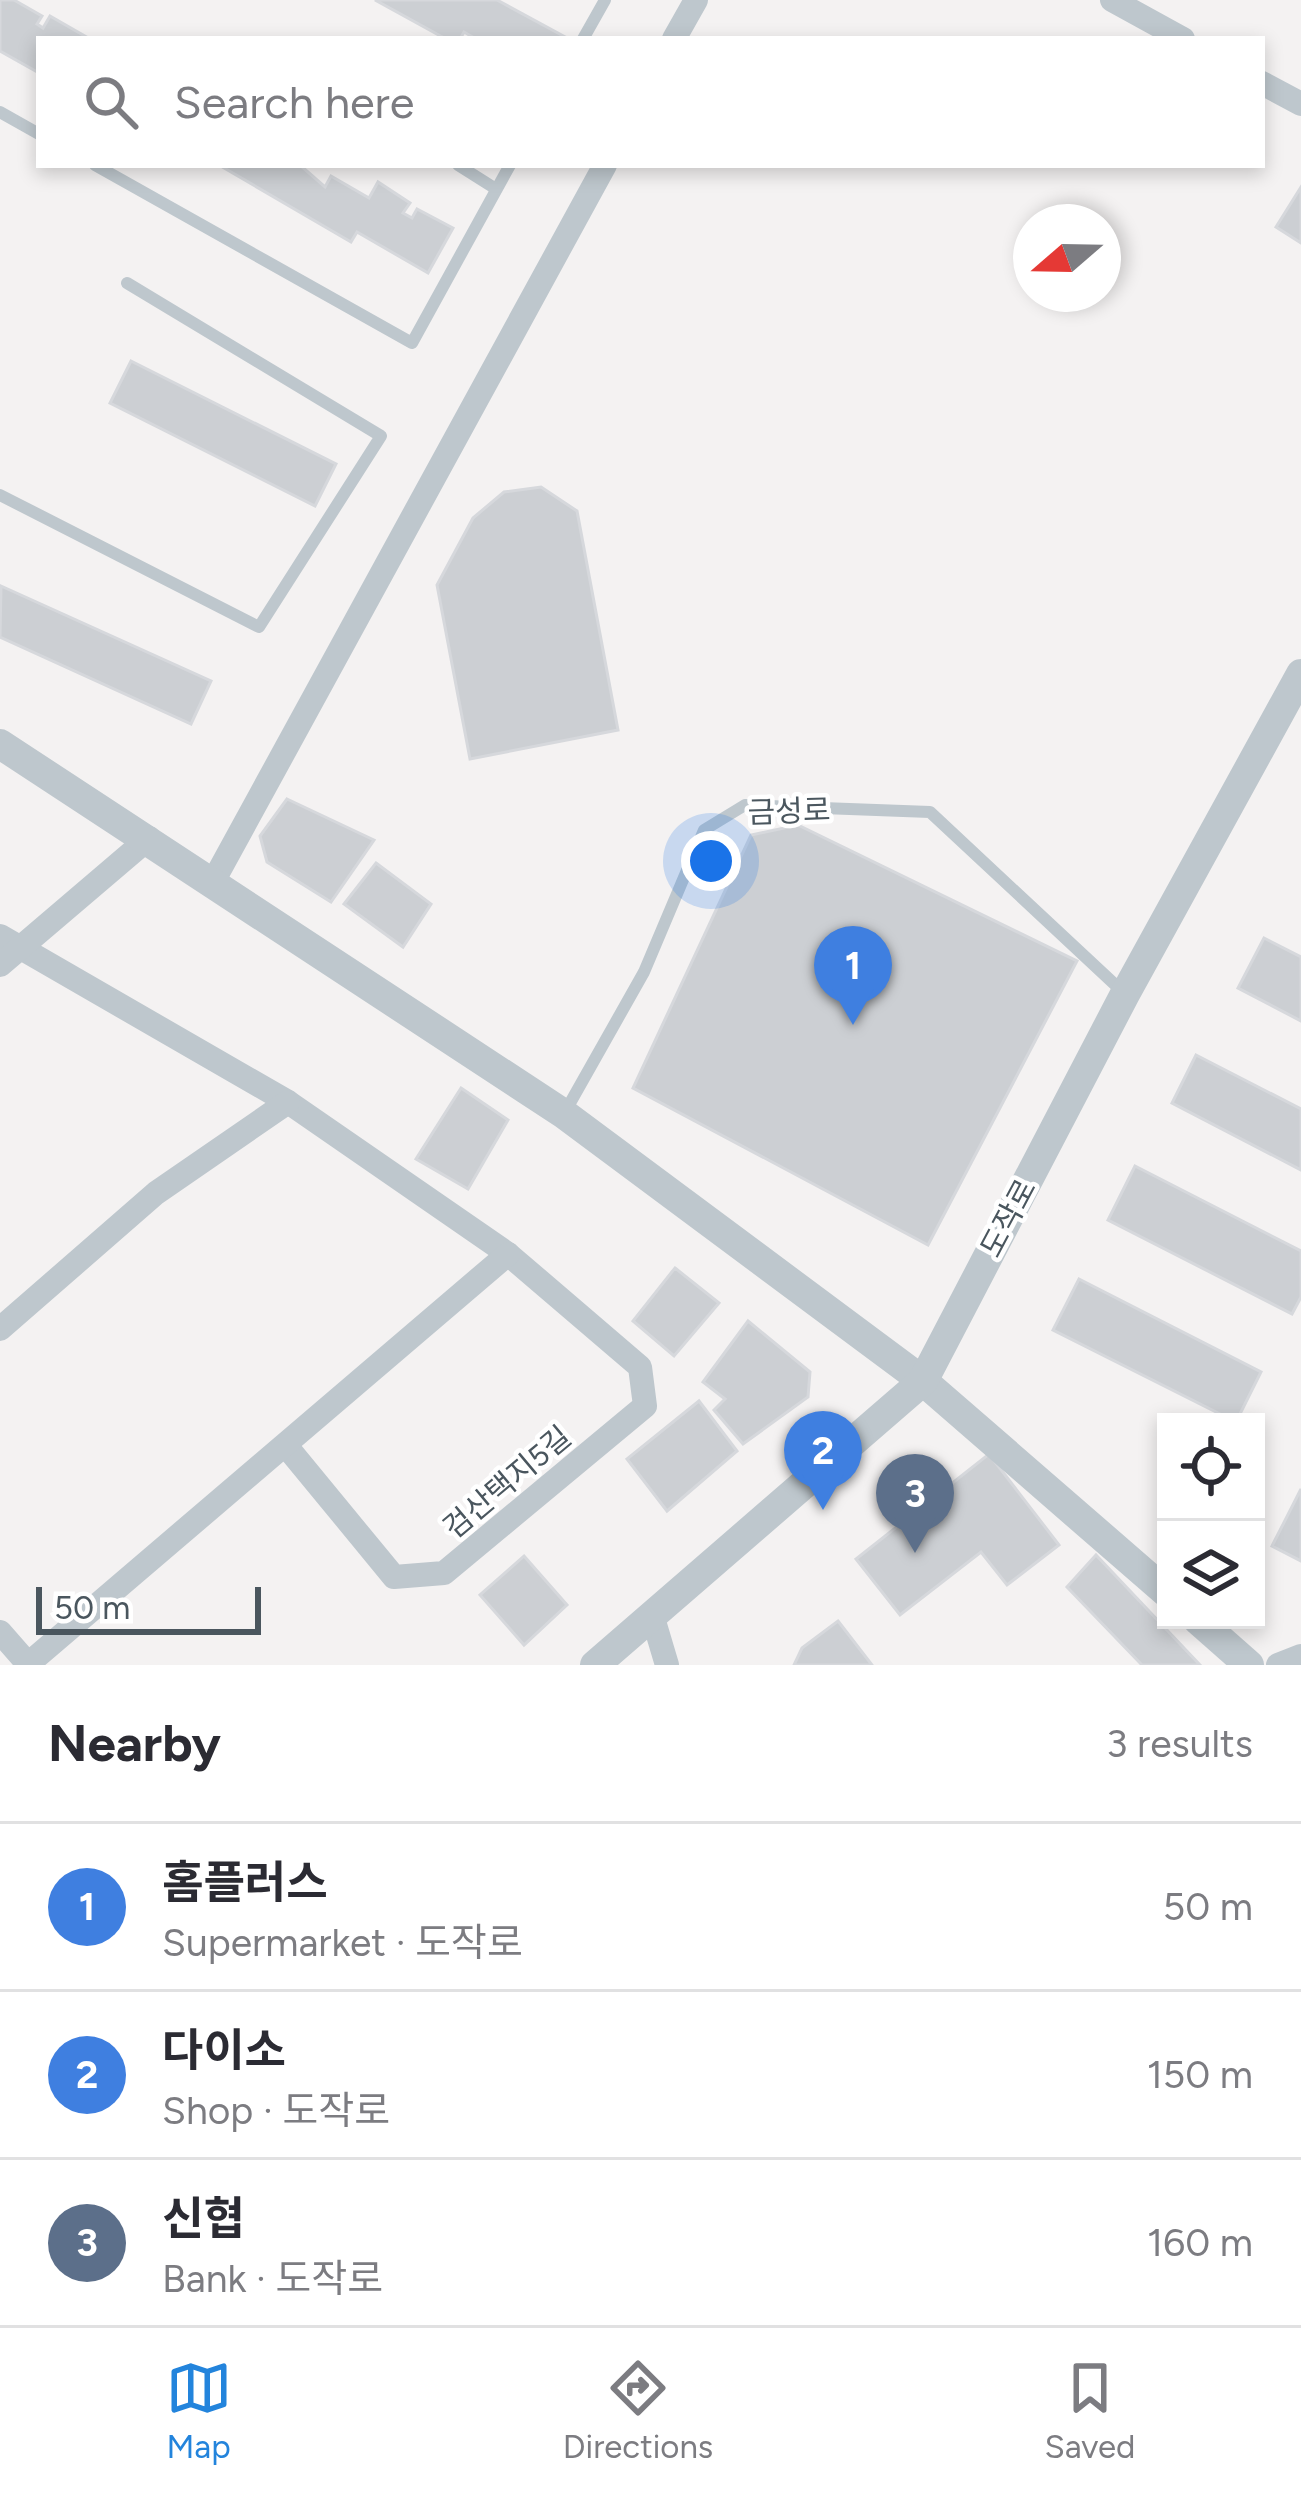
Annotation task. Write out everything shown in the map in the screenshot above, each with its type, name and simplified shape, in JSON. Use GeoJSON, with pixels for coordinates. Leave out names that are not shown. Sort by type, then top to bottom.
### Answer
{"type":"FeatureCollection","features":[{"type":"Feature","properties":{"kind":"street"},"geometry":{"type":"LineString","coordinates":[[676,36],[696,0]]}},
{"type":"Feature","properties":{"kind":"street"},"geometry":{"type":"LineString","coordinates":[[1112,0],[1178,36]]}},
{"type":"Feature","properties":{"kind":"street"},"geometry":{"type":"LineString","coordinates":[[1265,85],[1301,104]]}},
{"type":"Feature","properties":{"kind":"street"},"geometry":{"type":"LineString","coordinates":[[214,880],[603,168]]}},
{"type":"Feature","properties":{"kind":"street","name":"도작로"},"geometry":{"type":"LineString","coordinates":[[595,1665],[923,1381],[1125,994],[1301,674]]}},
{"type":"Feature","properties":{"kind":"street"},"geometry":{"type":"LineString","coordinates":[[0,744],[214,880],[564,1114],[923,1381],[1157,1584]]}},
{"type":"Feature","properties":{"kind":"street"},"geometry":{"type":"LineString","coordinates":[[6,950],[149,838]]}},
{"type":"Feature","properties":{"kind":"street","name":"검산택지5길"},"geometry":{"type":"LineString","coordinates":[[6,950],[288,1102],[508,1254],[640,1367],[645,1406],[444,1574],[394,1577],[287,1447]]}},
{"type":"Feature","properties":{"kind":"street"},"geometry":{"type":"LineString","coordinates":[[0,1329],[156,1193],[288,1102]]}},
{"type":"Feature","properties":{"kind":"street"},"geometry":{"type":"LineString","coordinates":[[0,1632],[28,1664],[508,1254]]}},
{"type":"Feature","properties":{"kind":"street"},"geometry":{"type":"LineString","coordinates":[[653,1618],[667,1665]]}},
{"type":"Feature","properties":{"kind":"street"},"geometry":{"type":"LineString","coordinates":[[1208,1629],[1250,1665]]}},
{"type":"Feature","properties":{"kind":"street"},"geometry":{"type":"LineString","coordinates":[[1278,1665],[1301,1656]]}},
{"type":"Feature","properties":{"kind":"lane"},"geometry":{"type":"LineString","coordinates":[[585,36],[605,0]]}},
{"type":"Feature","properties":{"kind":"lane"},"geometry":{"type":"LineString","coordinates":[[0,112],[36,132]]}},
{"type":"Feature","properties":{"kind":"lane"},"geometry":{"type":"LineString","coordinates":[[100,168],[412,343],[508,168]]}},
{"type":"Feature","properties":{"kind":"lane"},"geometry":{"type":"LineString","coordinates":[[463,168],[496,188]]}},
{"type":"Feature","properties":{"kind":"lane"},"geometry":{"type":"LineString","coordinates":[[0,496],[259,627],[381,436],[127,283]]}},
{"type":"Feature","properties":{"kind":"lane","name":"금성로"},"geometry":{"type":"LineString","coordinates":[[564,1114],[644,972],[704,830],[745,806],[930,812],[1125,994]]}},
{"type":"Feature","properties":{"kind":"building"},"geometry":{"type":"Polygon","coordinates":[[[0,0],[14,0],[42,16],[37,24],[43,28],[50,16],[85,36],[36,36],[36,71],[0,51],[0,0]]]}},
{"type":"Feature","properties":{"kind":"building"},"geometry":{"type":"Polygon","coordinates":[[[375,0],[497,0],[563,36],[471,36],[464,32],[441,36],[375,0]]]}},
{"type":"Feature","properties":{"kind":"building"},"geometry":{"type":"Polygon","coordinates":[[[224,168],[303,168],[325,187],[331,176],[369,198],[378,182],[410,203],[403,213],[412,218],[417,209],[453,228],[428,273],[357,232],[351,242],[224,168]]]}},
{"type":"Feature","properties":{"kind":"building"},"geometry":{"type":"Polygon","coordinates":[[[1301,187],[1301,243],[1276,227],[1301,187]]]}},
{"type":"Feature","properties":{"kind":"building"},"geometry":{"type":"Polygon","coordinates":[[[131,361],[336,464],[315,506],[110,403],[131,361]]]}},
{"type":"Feature","properties":{"kind":"building"},"geometry":{"type":"Polygon","coordinates":[[[541,487],[577,511],[618,730],[470,759],[437,585],[473,518],[504,492],[541,487]]]}},
{"type":"Feature","properties":{"kind":"building"},"geometry":{"type":"Polygon","coordinates":[[[1,586],[211,681],[191,724],[0,637],[1,586]]]}},
{"type":"Feature","properties":{"kind":"building"},"geometry":{"type":"Polygon","coordinates":[[[287,799],[374,840],[331,902],[267,862],[260,836],[287,799]]]}},
{"type":"Feature","properties":{"kind":"building"},"geometry":{"type":"Polygon","coordinates":[[[798,825],[1077,961],[928,1245],[633,1088],[751,835],[798,825]]]}},
{"type":"Feature","properties":{"kind":"building"},"geometry":{"type":"Polygon","coordinates":[[[376,863],[431,904],[403,947],[344,904],[376,863]]]}},
{"type":"Feature","properties":{"kind":"building"},"geometry":{"type":"Polygon","coordinates":[[[1264,938],[1301,957],[1301,1021],[1238,988],[1264,938]]]}},
{"type":"Feature","properties":{"kind":"building"},"geometry":{"type":"Polygon","coordinates":[[[1196,1055],[1301,1109],[1301,1170],[1172,1103],[1196,1055]]]}},
{"type":"Feature","properties":{"kind":"building"},"geometry":{"type":"Polygon","coordinates":[[[461,1088],[508,1120],[468,1189],[416,1159],[461,1088]]]}},
{"type":"Feature","properties":{"kind":"building"},"geometry":{"type":"Polygon","coordinates":[[[1135,1166],[1301,1251],[1301,1297],[1292,1314],[1108,1220],[1135,1166]]]}},
{"type":"Feature","properties":{"kind":"building"},"geometry":{"type":"Polygon","coordinates":[[[675,1268],[719,1303],[674,1356],[633,1321],[675,1268]]]}},
{"type":"Feature","properties":{"kind":"building"},"geometry":{"type":"Polygon","coordinates":[[[1079,1279],[1261,1372],[1240,1413],[1218,1413],[1053,1330],[1079,1279]]]}},
{"type":"Feature","properties":{"kind":"building"},"geometry":{"type":"Polygon","coordinates":[[[748,1321],[810,1372],[808,1397],[743,1444],[714,1410],[725,1399],[703,1382],[748,1321]]]}},
{"type":"Feature","properties":{"kind":"building"},"geometry":{"type":"Polygon","coordinates":[[[699,1401],[737,1451],[667,1511],[627,1459],[699,1401]]]}},
{"type":"Feature","properties":{"kind":"building"},"geometry":{"type":"Polygon","coordinates":[[[989,1454],[1059,1545],[1007,1585],[981,1552],[900,1615],[856,1559],[989,1454]]]}},
{"type":"Feature","properties":{"kind":"building"},"geometry":{"type":"Polygon","coordinates":[[[1301,1489],[1301,1561],[1272,1546],[1301,1489]]]}},
{"type":"Feature","properties":{"kind":"building"},"geometry":{"type":"Polygon","coordinates":[[[1096,1555],[1157,1620],[1157,1629],[1166,1629],[1200,1665],[1142,1665],[1067,1587],[1096,1555]]]}},
{"type":"Feature","properties":{"kind":"building"},"geometry":{"type":"Polygon","coordinates":[[[524,1556],[567,1605],[524,1645],[480,1595],[524,1556]]]}},
{"type":"Feature","properties":{"kind":"building"},"geometry":{"type":"Polygon","coordinates":[[[838,1621],[872,1665],[794,1665],[802,1648],[838,1621]]]}},
{"type":"Feature","properties":{"kind":"place","name":"홈플러스"},"geometry":{"type":"Point","coordinates":[853,1025]}},
{"type":"Feature","properties":{"kind":"place","name":"다이소"},"geometry":{"type":"Point","coordinates":[823,1510]}},
{"type":"Feature","properties":{"kind":"place","name":"신협"},"geometry":{"type":"Point","coordinates":[915,1553]}}]}
